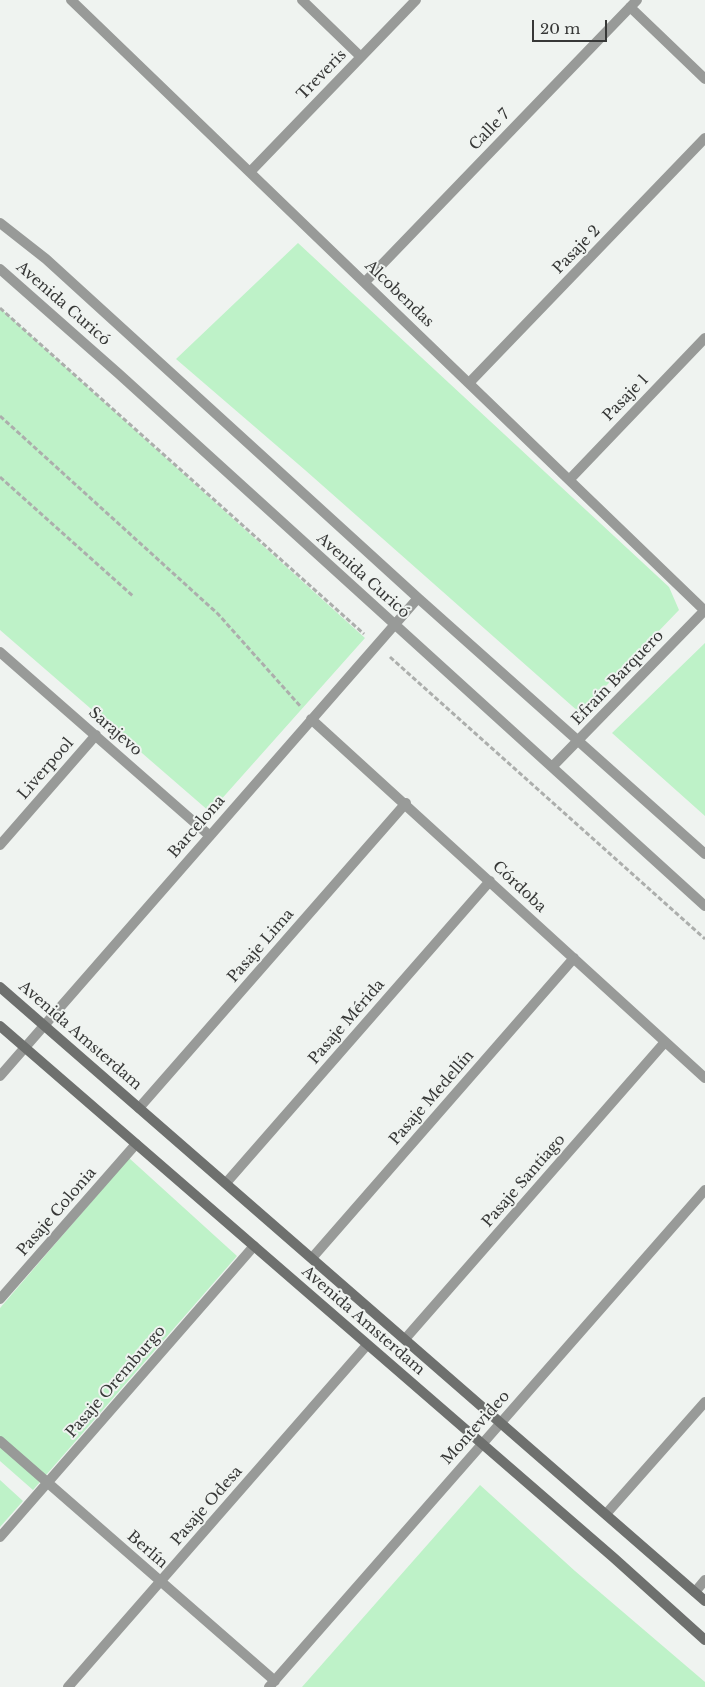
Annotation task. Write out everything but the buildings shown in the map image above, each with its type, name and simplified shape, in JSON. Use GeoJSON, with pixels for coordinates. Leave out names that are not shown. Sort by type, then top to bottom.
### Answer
{"type":"FeatureCollection","features":[{"type":"Feature","properties":{"kind":"street","name":"Alcobendas"},"geometry":{"type":"LineString","coordinates":[[71,0],[705,610]]}},
{"type":"Feature","properties":{"kind":"street"},"geometry":{"type":"LineString","coordinates":[[302,0],[361,56]]}},
{"type":"Feature","properties":{"kind":"street","name":"Treveris"},"geometry":{"type":"LineString","coordinates":[[250,172],[416,0]]}},
{"type":"Feature","properties":{"kind":"street"},"geometry":{"type":"LineString","coordinates":[[634,4],[705,79]]}},
{"type":"Feature","properties":{"kind":"street","name":"Calle 7"},"geometry":{"type":"LineString","coordinates":[[365,282],[634,4]]}},
{"type":"Feature","properties":{"kind":"street","name":"Pasaje 2"},"geometry":{"type":"LineString","coordinates":[[470,382],[705,138]]}},
{"type":"Feature","properties":{"kind":"street","name":"Avenida Curicó"},"geometry":{"type":"LineString","coordinates":[[0,223],[46,258],[418,598],[705,854]]}},
{"type":"Feature","properties":{"kind":"street","name":"Avenida Curicó"},"geometry":{"type":"LineString","coordinates":[[0,269],[705,906]]}},
{"type":"Feature","properties":{"kind":"street","name":"Pasaje 1"},"geometry":{"type":"LineString","coordinates":[[570,479],[705,338]]}},
{"type":"Feature","properties":{"kind":"street","name":"Barcelona"},"geometry":{"type":"LineString","coordinates":[[0,1076],[418,598]]}},
{"type":"Feature","properties":{"kind":"street","name":"Efraín Barquero"},"geometry":{"type":"LineString","coordinates":[[552,767],[705,610]]}},
{"type":"Feature","properties":{"kind":"street","name":"Sarajevo"},"geometry":{"type":"LineString","coordinates":[[0,652],[210,836]]}},
{"type":"Feature","properties":{"kind":"street","name":"Córdoba"},"geometry":{"type":"LineString","coordinates":[[311,719],[406,803],[705,1078]]}},
{"type":"Feature","properties":{"kind":"street","name":"Liverpool"},"geometry":{"type":"LineString","coordinates":[[0,845],[96,735]]}},
{"type":"Feature","properties":{"kind":"street","name":"Pasaje Lima"},"geometry":{"type":"LineString","coordinates":[[139,1108],[406,803]]}},
{"type":"Feature","properties":{"kind":"street","name":"Pasaje Mérida"},"geometry":{"type":"LineString","coordinates":[[226,1183],[490,881]]}},
{"type":"Feature","properties":{"kind":"street","name":"Pasaje Medellín"},"geometry":{"type":"LineString","coordinates":[[312,1258],[574,958]]}},
{"type":"Feature","properties":{"kind":"street","name":"Avenida Amsterdam"},"geometry":{"type":"LineString","coordinates":[[0,986],[705,1601]]}},
{"type":"Feature","properties":{"kind":"street","name":"Avenida Amsterdam"},"geometry":{"type":"LineString","coordinates":[[0,1026],[705,1640]]}},
{"type":"Feature","properties":{"kind":"street","name":"Pasaje Santiago"},"geometry":{"type":"LineString","coordinates":[[405,1339],[665,1042]]}},
{"type":"Feature","properties":{"kind":"street","name":"Pasaje Colonia"},"geometry":{"type":"LineString","coordinates":[[0,1299],[136,1144]]}},
{"type":"Feature","properties":{"kind":"street","name":"Montevideo"},"geometry":{"type":"LineString","coordinates":[[272,1684],[705,1190]]}},
{"type":"Feature","properties":{"kind":"street","name":"Pasaje Oremburgo"},"geometry":{"type":"LineString","coordinates":[[0,1538],[254,1246]]}},
{"type":"Feature","properties":{"kind":"street","name":"Pasaje Odesa"},"geometry":{"type":"LineString","coordinates":[[68,1687],[367,1345]]}},
{"type":"Feature","properties":{"kind":"street"},"geometry":{"type":"LineString","coordinates":[[606,1514],[705,1402]]}},
{"type":"Feature","properties":{"kind":"street","name":"Berlín"},"geometry":{"type":"LineString","coordinates":[[0,1442],[160,1581],[272,1684]]}},
{"type":"Feature","properties":{"kind":"street"},"geometry":{"type":"LineString","coordinates":[[695,1592],[705,1580]]}},
{"type":"Feature","properties":{"kind":"path"},"geometry":{"type":"LineString","coordinates":[[0,308],[705,939]]}},
{"type":"Feature","properties":{"kind":"path"},"geometry":{"type":"LineString","coordinates":[[0,416],[218,614],[311,719]]}},
{"type":"Feature","properties":{"kind":"path"},"geometry":{"type":"LineString","coordinates":[[0,476],[134,597]]}},
{"type":"Feature","properties":{"kind":"green space"},"geometry":{"type":"Polygon","coordinates":[[[298,243],[669,587],[679,610],[580,713],[305,470],[176,359],[298,243]]]}},
{"type":"Feature","properties":{"kind":"green space"},"geometry":{"type":"Polygon","coordinates":[[[0,308],[365,638],[210,812],[0,630],[0,308]]]}},
{"type":"Feature","properties":{"kind":"green space"},"geometry":{"type":"Polygon","coordinates":[[[705,643],[705,816],[612,733],[705,643]]]}},
{"type":"Feature","properties":{"kind":"green space"},"geometry":{"type":"Polygon","coordinates":[[[129,1158],[237,1256],[33,1490],[0,1461],[0,1308],[129,1158]]]}},
{"type":"Feature","properties":{"kind":"green space"},"geometry":{"type":"Polygon","coordinates":[[[0,1480],[23,1501],[0,1527],[0,1480]]]}},
{"type":"Feature","properties":{"kind":"green space"},"geometry":{"type":"Polygon","coordinates":[[[480,1485],[575,1571],[705,1682],[705,1687],[302,1687],[480,1485]]]}}]}
